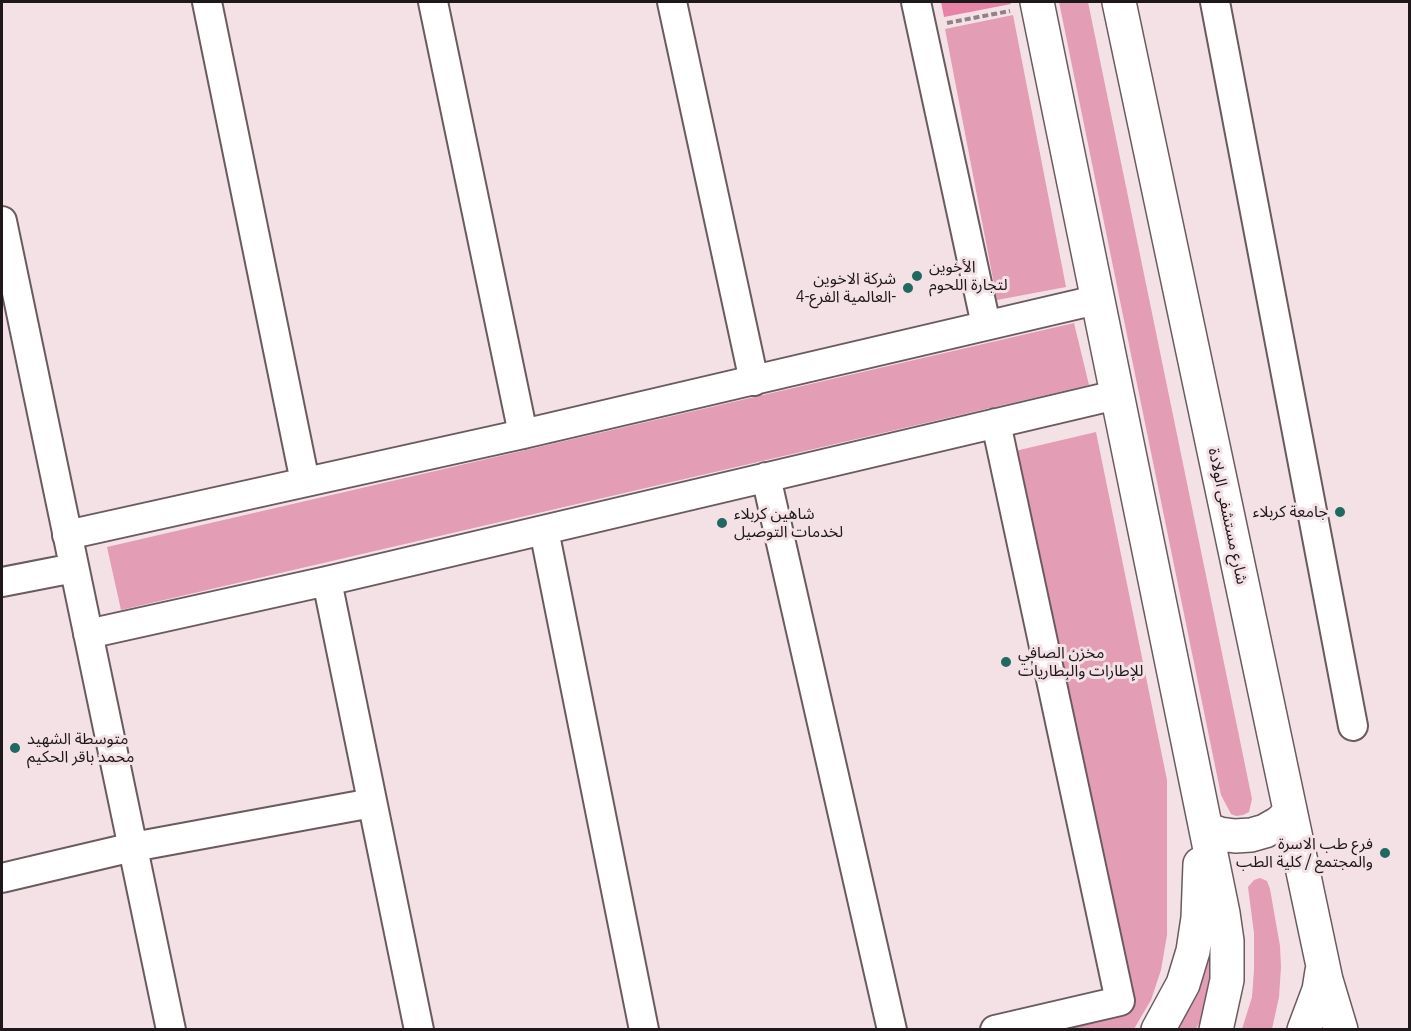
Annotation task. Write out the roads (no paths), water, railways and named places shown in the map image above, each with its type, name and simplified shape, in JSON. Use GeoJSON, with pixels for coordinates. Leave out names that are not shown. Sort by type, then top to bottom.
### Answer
{"type":"FeatureCollection","features":[{"type":"Feature","properties":{"kind":"main road","name":"شارع مستشفى الولادة"},"geometry":{"type":"LineString","coordinates":[[1119,2],[1290,813],[1322,961],[1341,1029]]}},
{"type":"Feature","properties":{"kind":"main road"},"geometry":{"type":"LineString","coordinates":[[1037,4],[1196,779],[1227,941],[1227,980],[1216,1029]]}},
{"type":"Feature","properties":{"kind":"main road"},"geometry":{"type":"LineString","coordinates":[[1158,1029],[1183,984],[1193,951],[1198,918],[1201,845],[1196,779]]}},
{"type":"Feature","properties":{"kind":"main road"},"geometry":{"type":"LineString","coordinates":[[1206,829],[1220,834],[1251,835],[1265,831],[1290,813]]}},
{"type":"Feature","properties":{"kind":"main road"},"geometry":{"type":"LineString","coordinates":[[1304,1029],[1319,990],[1322,961]]}},
{"type":"Feature","properties":{"kind":"street"},"geometry":{"type":"LineString","coordinates":[[207,2],[305,482]]}},
{"type":"Feature","properties":{"kind":"street"},"geometry":{"type":"LineString","coordinates":[[433,2],[523,434]]}},
{"type":"Feature","properties":{"kind":"street"},"geometry":{"type":"LineString","coordinates":[[672,2],[754,381]]}},
{"type":"Feature","properties":{"kind":"street"},"geometry":{"type":"LineString","coordinates":[[1215,2],[1353,726]]}},
{"type":"Feature","properties":{"kind":"street"},"geometry":{"type":"LineString","coordinates":[[918,15],[986,325]]}},
{"type":"Feature","properties":{"kind":"street"},"geometry":{"type":"LineString","coordinates":[[2,221],[171,1029]]}},
{"type":"Feature","properties":{"kind":"street"},"geometry":{"type":"LineString","coordinates":[[68,535],[523,434],[1096,300]]}},
{"type":"Feature","properties":{"kind":"street"},"geometry":{"type":"LineString","coordinates":[[88,633],[327,581],[1116,395]]}},
{"type":"Feature","properties":{"kind":"street"},"geometry":{"type":"LineString","coordinates":[[995,1029],[1120,1001],[996,423]]}},
{"type":"Feature","properties":{"kind":"street"},"geometry":{"type":"LineString","coordinates":[[766,477],[892,1029]]}},
{"type":"Feature","properties":{"kind":"street"},"geometry":{"type":"LineString","coordinates":[[544,530],[644,1029]]}},
{"type":"Feature","properties":{"kind":"street"},"geometry":{"type":"LineString","coordinates":[[2,582],[74,568]]}},
{"type":"Feature","properties":{"kind":"street"},"geometry":{"type":"LineString","coordinates":[[327,581],[419,1029]]}},
{"type":"Feature","properties":{"kind":"street"},"geometry":{"type":"LineString","coordinates":[[2,878],[133,847],[372,803]]}},
{"type":"Feature","properties":{"kind":"place","name":"الأخوين لتجارة اللحوم"},"geometry":{"type":"Point","coordinates":[917,276]}},
{"type":"Feature","properties":{"kind":"place","name":"شركة الاخوين العالمية الفرع-4-"},"geometry":{"type":"Point","coordinates":[908,288]}},
{"type":"Feature","properties":{"kind":"place","name":"جامعة كربلاء"},"geometry":{"type":"Point","coordinates":[1340,512]}},
{"type":"Feature","properties":{"kind":"place","name":"شاهين كربلاء لخدمات التوصيل"},"geometry":{"type":"Point","coordinates":[722,523]}},
{"type":"Feature","properties":{"kind":"place","name":"مخزن الصافي للإطارات والبطاريات"},"geometry":{"type":"Point","coordinates":[1006,662]}},
{"type":"Feature","properties":{"kind":"place","name":"متوسطة الشهيد محمد باقر الحكيم"},"geometry":{"type":"Point","coordinates":[15,748]}},
{"type":"Feature","properties":{"kind":"place","name":"فرع طب الاسرة والمجتمع / كلية الطب"},"geometry":{"type":"Point","coordinates":[1385,853]}}]}
